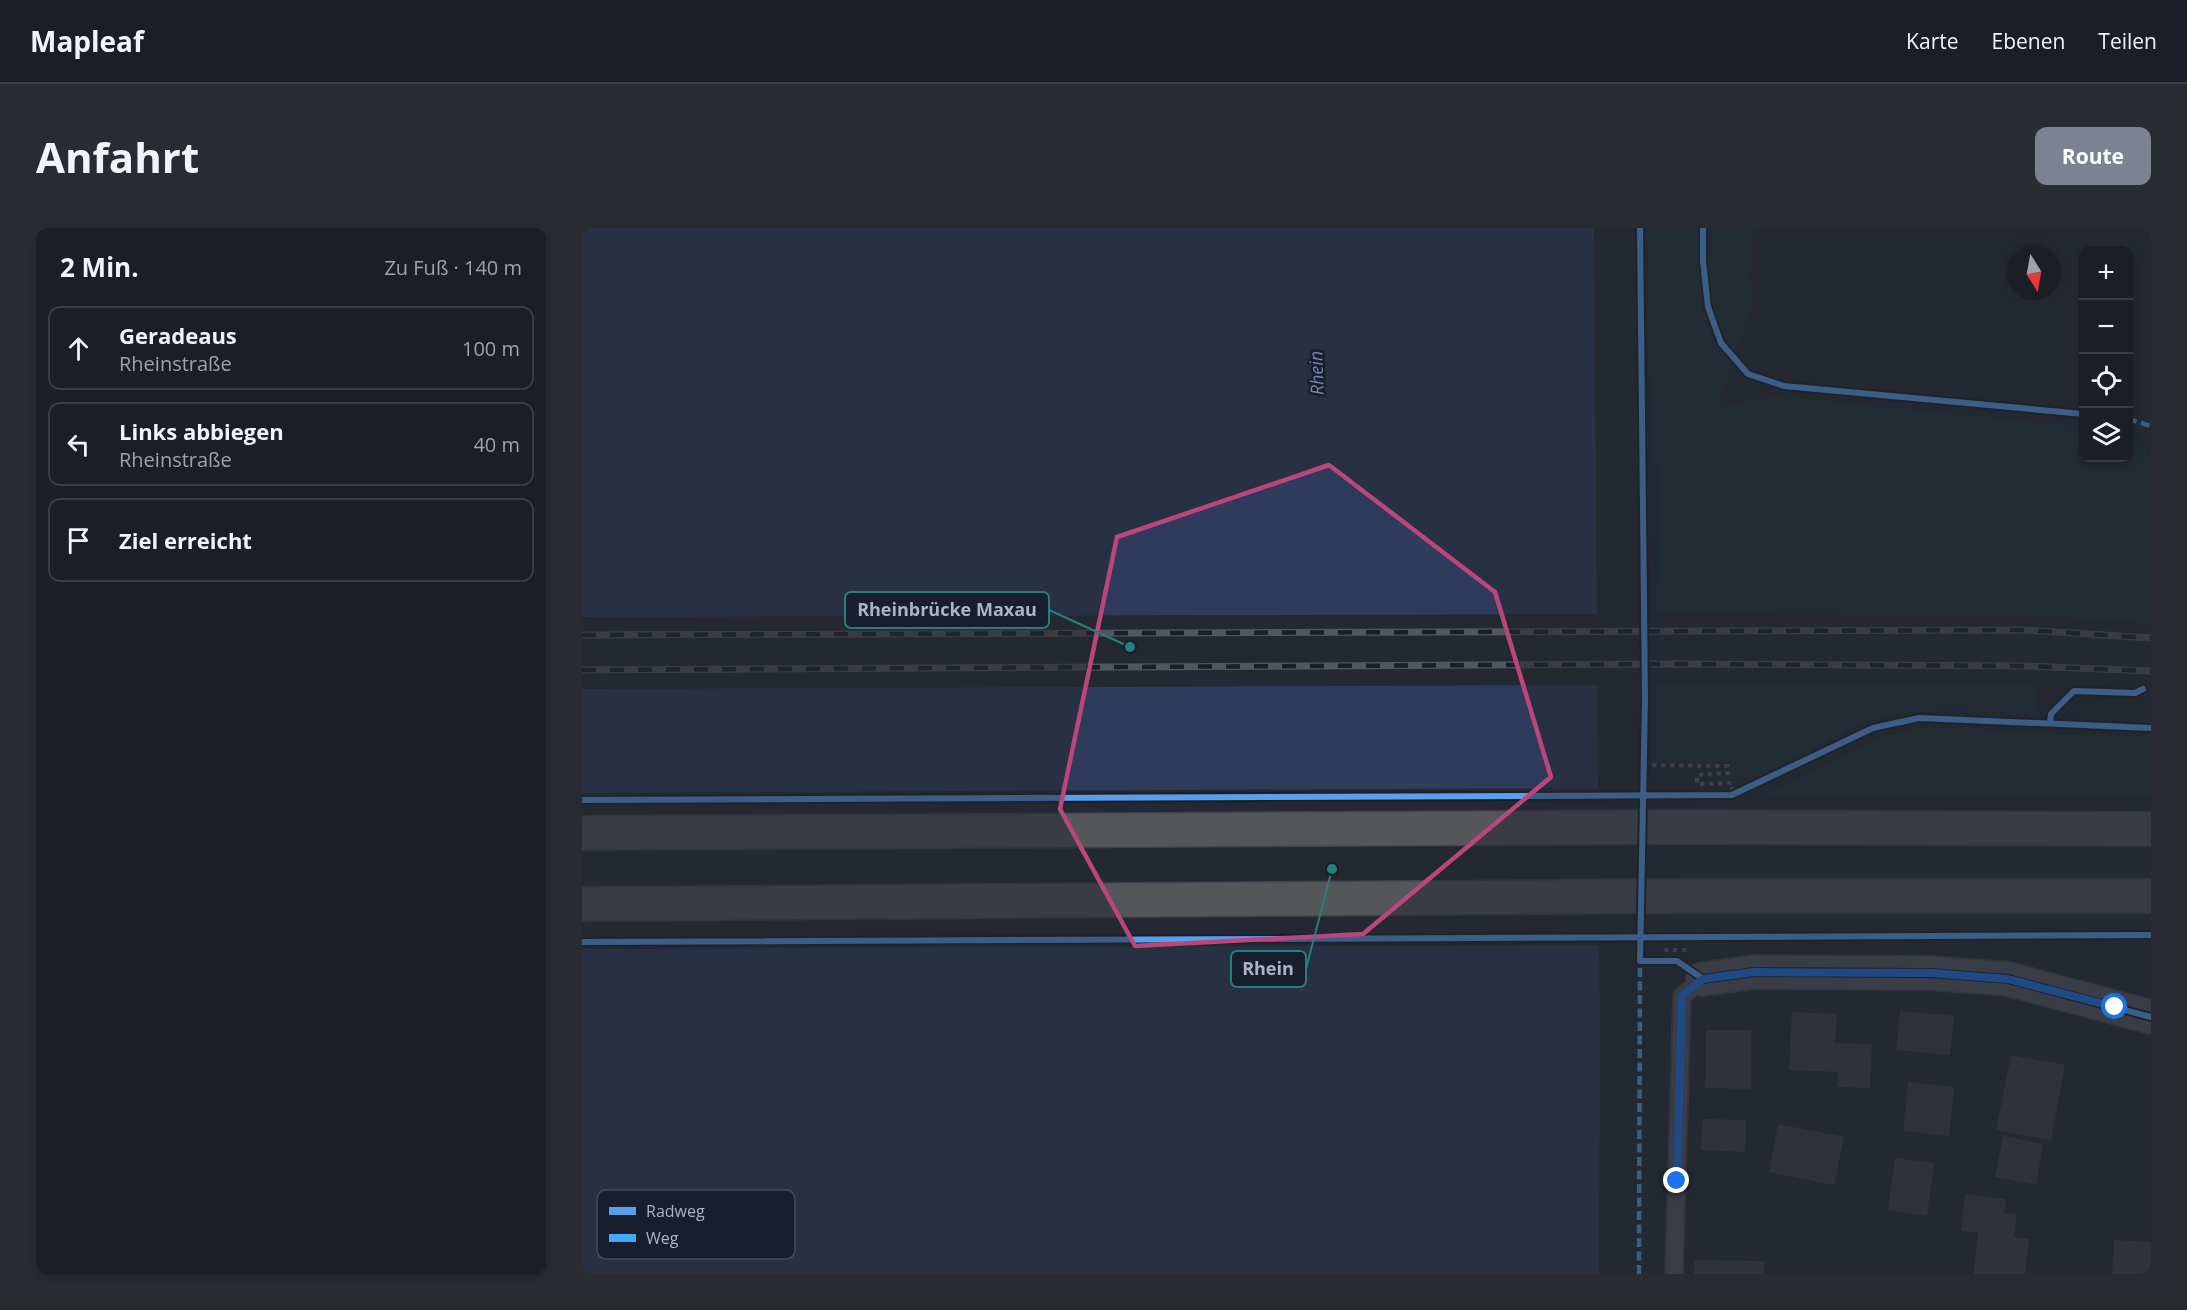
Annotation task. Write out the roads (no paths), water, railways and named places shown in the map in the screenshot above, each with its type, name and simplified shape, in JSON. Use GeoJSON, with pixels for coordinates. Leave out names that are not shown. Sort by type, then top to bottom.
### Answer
{"type":"FeatureCollection","features":[{"type":"Feature","properties":{"kind":"highway"},"geometry":{"type":"LineString","coordinates":[[582,833],[1677,827],[2151,829]]}},
{"type":"Feature","properties":{"kind":"highway"},"geometry":{"type":"LineString","coordinates":[[582,904],[1675,896],[2151,896]]}},
{"type":"Feature","properties":{"kind":"street"},"geometry":{"type":"LineString","coordinates":[[1703,979],[1754,972],[1953,975],[2008,979],[2151,1017]]}},
{"type":"Feature","properties":{"kind":"lane"},"geometry":{"type":"LineString","coordinates":[[1674,1274],[1682,996],[1703,979]]}},
{"type":"Feature","properties":{"kind":"water"},"geometry":{"type":"Polygon","coordinates":[[[582,228],[1594,228],[1600,1049],[1599,1274],[582,1274],[582,228]],[[883,613],[876,620],[875,675],[880,685],[895,681],[895,619],[888,613],[883,613]],[[889,849],[876,855],[877,916],[892,920],[897,860],[889,849]]]}},
{"type":"Feature","properties":{"kind":"railway"},"geometry":{"type":"LineString","coordinates":[[582,635],[2025,630],[2151,638]]}},
{"type":"Feature","properties":{"kind":"railway"},"geometry":{"type":"LineString","coordinates":[[582,670],[1677,664],[2025,666],[2151,671]]}},
{"type":"Feature","properties":{"kind":"place","name":"Rheinbrücke Maxau"},"geometry":{"type":"Point","coordinates":[1130,647]}},
{"type":"Feature","properties":{"kind":"place","name":"Rhein"},"geometry":{"type":"Point","coordinates":[1332,869]}}]}
